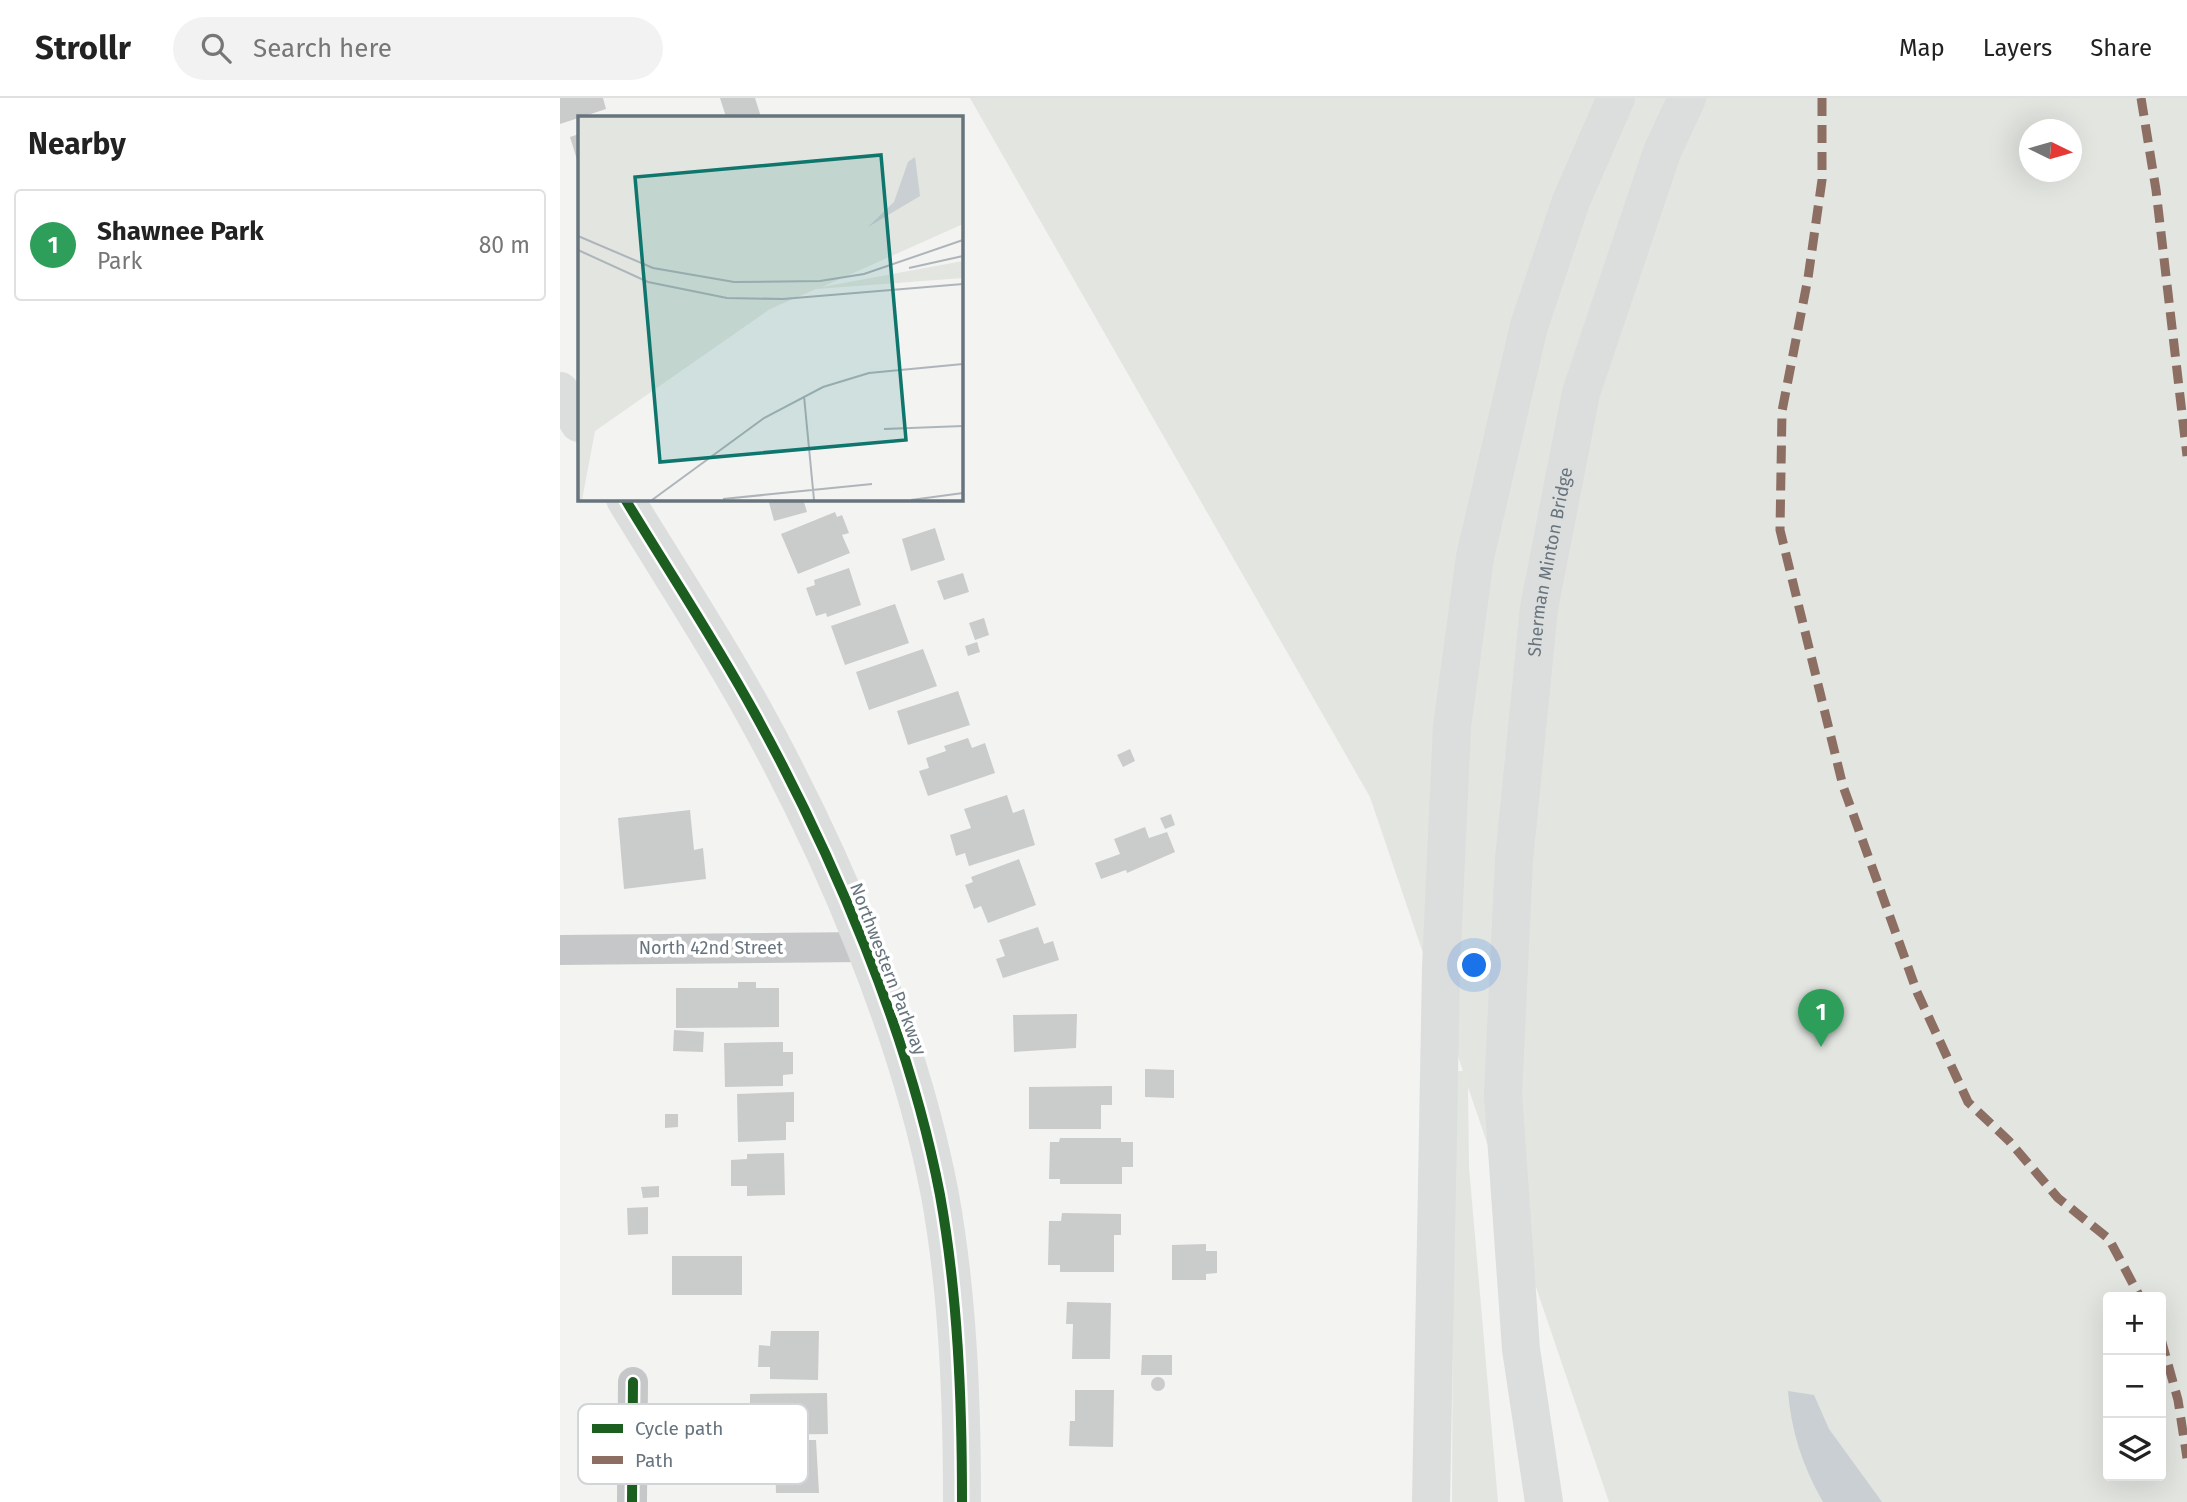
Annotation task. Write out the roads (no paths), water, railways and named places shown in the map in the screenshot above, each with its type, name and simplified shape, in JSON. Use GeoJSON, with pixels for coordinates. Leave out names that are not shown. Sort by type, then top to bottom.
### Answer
{"type":"FeatureCollection","features":[{"type":"Feature","properties":{"kind":"main road"},"geometry":{"type":"LineString","coordinates":[[1432,1502],[1437,1104],[1437,804],[1432,716],[1455,558],[1474,467],[1520,297],[1596,98]]}},
{"type":"Feature","properties":{"kind":"main road"},"geometry":{"type":"LineString","coordinates":[[1414,1502],[1422,873],[1451,727],[1475,556],[1489,484],[1529,326],[1571,201],[1616,98]]}},
{"type":"Feature","properties":{"kind":"main road","name":"Sherman Minton Bridge"},"geometry":{"type":"LineString","coordinates":[[1528,1416],[1503,1094],[1514,860],[1539,608],[1581,393],[1662,152],[1687,98]]}},
{"type":"Feature","properties":{"kind":"main road"},"geometry":{"type":"LineString","coordinates":[[560,391],[578,421]]}},
{"type":"Feature","properties":{"kind":"main road","name":"Northwestern Parkway"},"geometry":{"type":"LineString","coordinates":[[626,500],[753,711],[827,860],[905,1058],[940,1195],[956,1325],[962,1502]]}},
{"type":"Feature","properties":{"kind":"main road"},"geometry":{"type":"LineString","coordinates":[[1528,1416],[1529,1502]]}},
{"type":"Feature","properties":{"kind":"main road"},"geometry":{"type":"LineString","coordinates":[[1528,1416],[1544,1502]]}},
{"type":"Feature","properties":{"kind":"street","name":"North 42nd Street"},"geometry":{"type":"LineString","coordinates":[[560,950],[863,947]]}},
{"type":"Feature","properties":{"kind":"street"},"geometry":{"type":"LineString","coordinates":[[633,1382],[633,1404]]}},
{"type":"Feature","properties":{"kind":"street"},"geometry":{"type":"LineString","coordinates":[[632,1484],[632,1502]]}},
{"type":"Feature","properties":{"kind":"place","name":"Shawnee Park"},"geometry":{"type":"Point","coordinates":[1821,1047]}}]}
